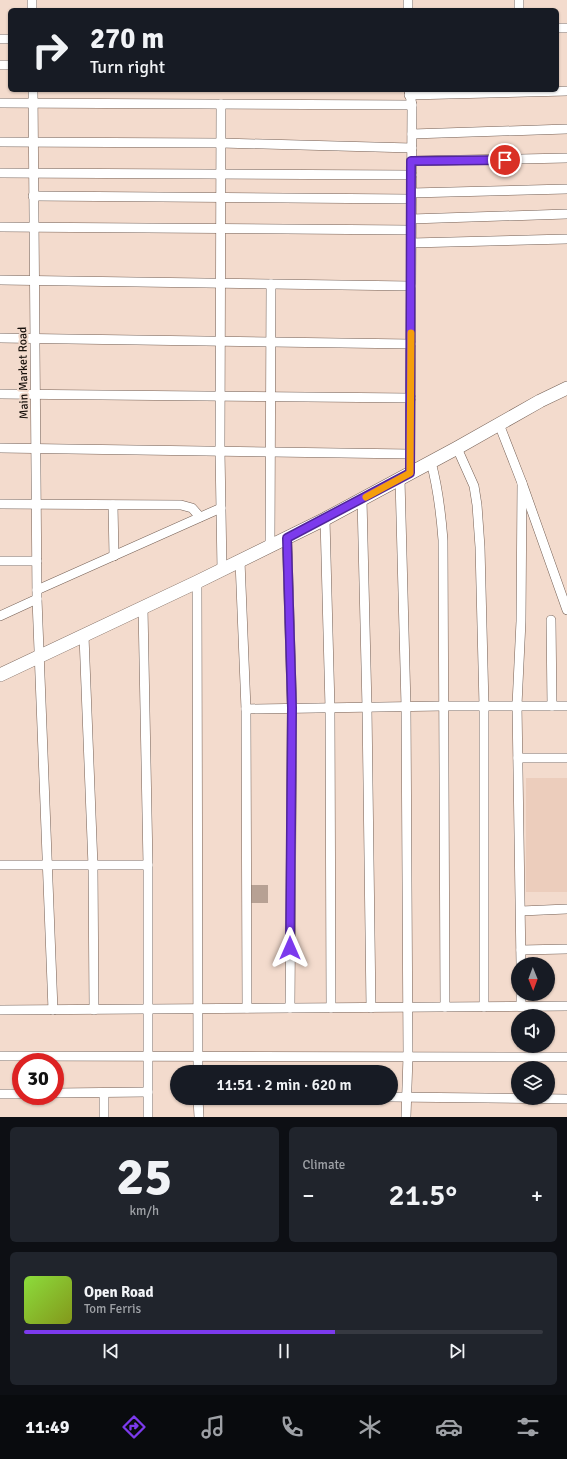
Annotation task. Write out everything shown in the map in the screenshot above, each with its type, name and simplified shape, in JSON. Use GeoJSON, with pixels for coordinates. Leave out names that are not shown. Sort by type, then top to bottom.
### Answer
{"type":"FeatureCollection","features":[{"type":"Feature","properties":{"kind":"street","name":"Main Market Road"},"geometry":{"type":"LineString","coordinates":[[32,92],[36,561],[53,1010]]}},
{"type":"Feature","properties":{"kind":"street"},"geometry":{"type":"LineString","coordinates":[[406,1117],[408,1008],[405,476],[410,454],[412,175],[412,105],[409,93],[464,92]]}},
{"type":"Feature","properties":{"kind":"street"},"geometry":{"type":"LineString","coordinates":[[0,102],[412,105]]}},
{"type":"Feature","properties":{"kind":"street"},"geometry":{"type":"LineString","coordinates":[[221,104],[220,451],[222,570]]}},
{"type":"Feature","properties":{"kind":"street"},"geometry":{"type":"LineString","coordinates":[[412,134],[567,129]]}},
{"type":"Feature","properties":{"kind":"street"},"geometry":{"type":"LineString","coordinates":[[0,142],[221,143],[412,148]]}},
{"type":"Feature","properties":{"kind":"street"},"geometry":{"type":"LineString","coordinates":[[411,161],[567,158]]}},
{"type":"Feature","properties":{"kind":"street"},"geometry":{"type":"LineString","coordinates":[[0,173],[412,175]]}},
{"type":"Feature","properties":{"kind":"street"},"geometry":{"type":"LineString","coordinates":[[33,196],[411,196],[567,189]]}},
{"type":"Feature","properties":{"kind":"street"},"geometry":{"type":"LineString","coordinates":[[411,219],[567,214]]}},
{"type":"Feature","properties":{"kind":"street"},"geometry":{"type":"LineString","coordinates":[[0,227],[411,230]]}},
{"type":"Feature","properties":{"kind":"street"},"geometry":{"type":"LineString","coordinates":[[411,243],[567,240]]}},
{"type":"Feature","properties":{"kind":"street"},"geometry":{"type":"LineString","coordinates":[[0,280],[411,286]]}},
{"type":"Feature","properties":{"kind":"street"},"geometry":{"type":"LineString","coordinates":[[270,546],[271,284]]}},
{"type":"Feature","properties":{"kind":"street"},"geometry":{"type":"LineString","coordinates":[[0,338],[411,344]]}},
{"type":"Feature","properties":{"kind":"street"},"geometry":{"type":"LineString","coordinates":[[0,675],[143,608],[325,519],[457,448],[540,401],[567,388]]}},
{"type":"Feature","properties":{"kind":"street"},"geometry":{"type":"LineString","coordinates":[[0,394],[411,398]]}},
{"type":"Feature","properties":{"kind":"street"},"geometry":{"type":"LineString","coordinates":[[499,424],[565,596],[567,610]]}},
{"type":"Feature","properties":{"kind":"street"},"geometry":{"type":"LineString","coordinates":[[0,448],[410,454]]}},
{"type":"Feature","properties":{"kind":"street"},"geometry":{"type":"LineString","coordinates":[[457,448],[474,486],[478,504],[484,706],[484,1007]]}},
{"type":"Feature","properties":{"kind":"street"},"geometry":{"type":"LineString","coordinates":[[430,462],[435,480],[443,540],[445,1007]]}},
{"type":"Feature","properties":{"kind":"street"},"geometry":{"type":"LineString","coordinates":[[521,957],[518,706],[521,621],[522,484]]}},
{"type":"Feature","properties":{"kind":"street"},"geometry":{"type":"LineString","coordinates":[[362,499],[367,708],[370,1008]]}},
{"type":"Feature","properties":{"kind":"street"},"geometry":{"type":"LineString","coordinates":[[0,504],[188,506],[196,510],[200,517]]}},
{"type":"Feature","properties":{"kind":"street"},"geometry":{"type":"LineString","coordinates":[[113,505],[114,556]]}},
{"type":"Feature","properties":{"kind":"street"},"geometry":{"type":"LineString","coordinates":[[2,614],[114,556],[221,508]]}},
{"type":"Feature","properties":{"kind":"street"},"geometry":{"type":"LineString","coordinates":[[325,519],[330,708],[331,1008]]}},
{"type":"Feature","properties":{"kind":"street"},"geometry":{"type":"LineString","coordinates":[[287,538],[292,708],[290,1008]]}},
{"type":"Feature","properties":{"kind":"street"},"geometry":{"type":"LineString","coordinates":[[0,561],[36,561]]}},
{"type":"Feature","properties":{"kind":"street"},"geometry":{"type":"LineString","coordinates":[[240,561],[246,709],[247,1008]]}},
{"type":"Feature","properties":{"kind":"street"},"geometry":{"type":"LineString","coordinates":[[196,582],[198,1065]]}},
{"type":"Feature","properties":{"kind":"street"},"geometry":{"type":"LineString","coordinates":[[143,608],[148,866],[148,1117]]}},
{"type":"Feature","properties":{"kind":"street"},"geometry":{"type":"LineString","coordinates":[[551,620],[552,706]]}},
{"type":"Feature","properties":{"kind":"street"},"geometry":{"type":"LineString","coordinates":[[84,636],[93,866],[94,1010]]}},
{"type":"Feature","properties":{"kind":"street"},"geometry":{"type":"LineString","coordinates":[[246,709],[367,708],[406,706],[567,706]]}},
{"type":"Feature","properties":{"kind":"street"},"geometry":{"type":"LineString","coordinates":[[518,758],[567,758]]}},
{"type":"Feature","properties":{"kind":"street"},"geometry":{"type":"LineString","coordinates":[[0,866],[148,866]]}},
{"type":"Feature","properties":{"kind":"street"},"geometry":{"type":"LineString","coordinates":[[521,911],[567,909]]}},
{"type":"Feature","properties":{"kind":"street"},"geometry":{"type":"LineString","coordinates":[[521,950],[567,949]]}},
{"type":"Feature","properties":{"kind":"street"},"geometry":{"type":"LineString","coordinates":[[521,1001],[521,1007]]}},
{"type":"Feature","properties":{"kind":"street"},"geometry":{"type":"LineString","coordinates":[[0,1010],[567,1006]]}},
{"type":"Feature","properties":{"kind":"street"},"geometry":{"type":"LineString","coordinates":[[0,1056],[567,1057]]}},
{"type":"Feature","properties":{"kind":"street"},"geometry":{"type":"LineString","coordinates":[[64,1093],[148,1092]]}},
{"type":"Feature","properties":{"kind":"street"},"geometry":{"type":"LineString","coordinates":[[104,1093],[104,1117]]}},
{"type":"Feature","properties":{"kind":"street"},"geometry":{"type":"LineString","coordinates":[[0,1094],[12,1094]]}},
{"type":"Feature","properties":{"kind":"street"},"geometry":{"type":"LineString","coordinates":[[398,1097],[567,1098]]}},
{"type":"Feature","properties":{"kind":"street"},"geometry":{"type":"LineString","coordinates":[[198,1105],[199,1117]]}},
{"type":"Feature","properties":{"kind":"shaded area"},"geometry":{"type":"Polygon","coordinates":[[[526,778],[567,778],[567,892],[526,892],[526,778]]]}},
{"type":"Feature","properties":{"kind":"building"},"geometry":{"type":"Polygon","coordinates":[[[249,885],[268,885],[268,903],[249,903],[249,885]]]}},
{"type":"Feature","properties":{"kind":"slow traffic"},"geometry":{"type":"LineString","coordinates":[[366,497],[410,473],[411,333]]}},
{"type":"Feature","properties":{"kind":"route"},"geometry":{"type":"LineString","coordinates":[[290,948],[292,708],[287,538],[410,473],[411,161],[505,160]]}}]}
